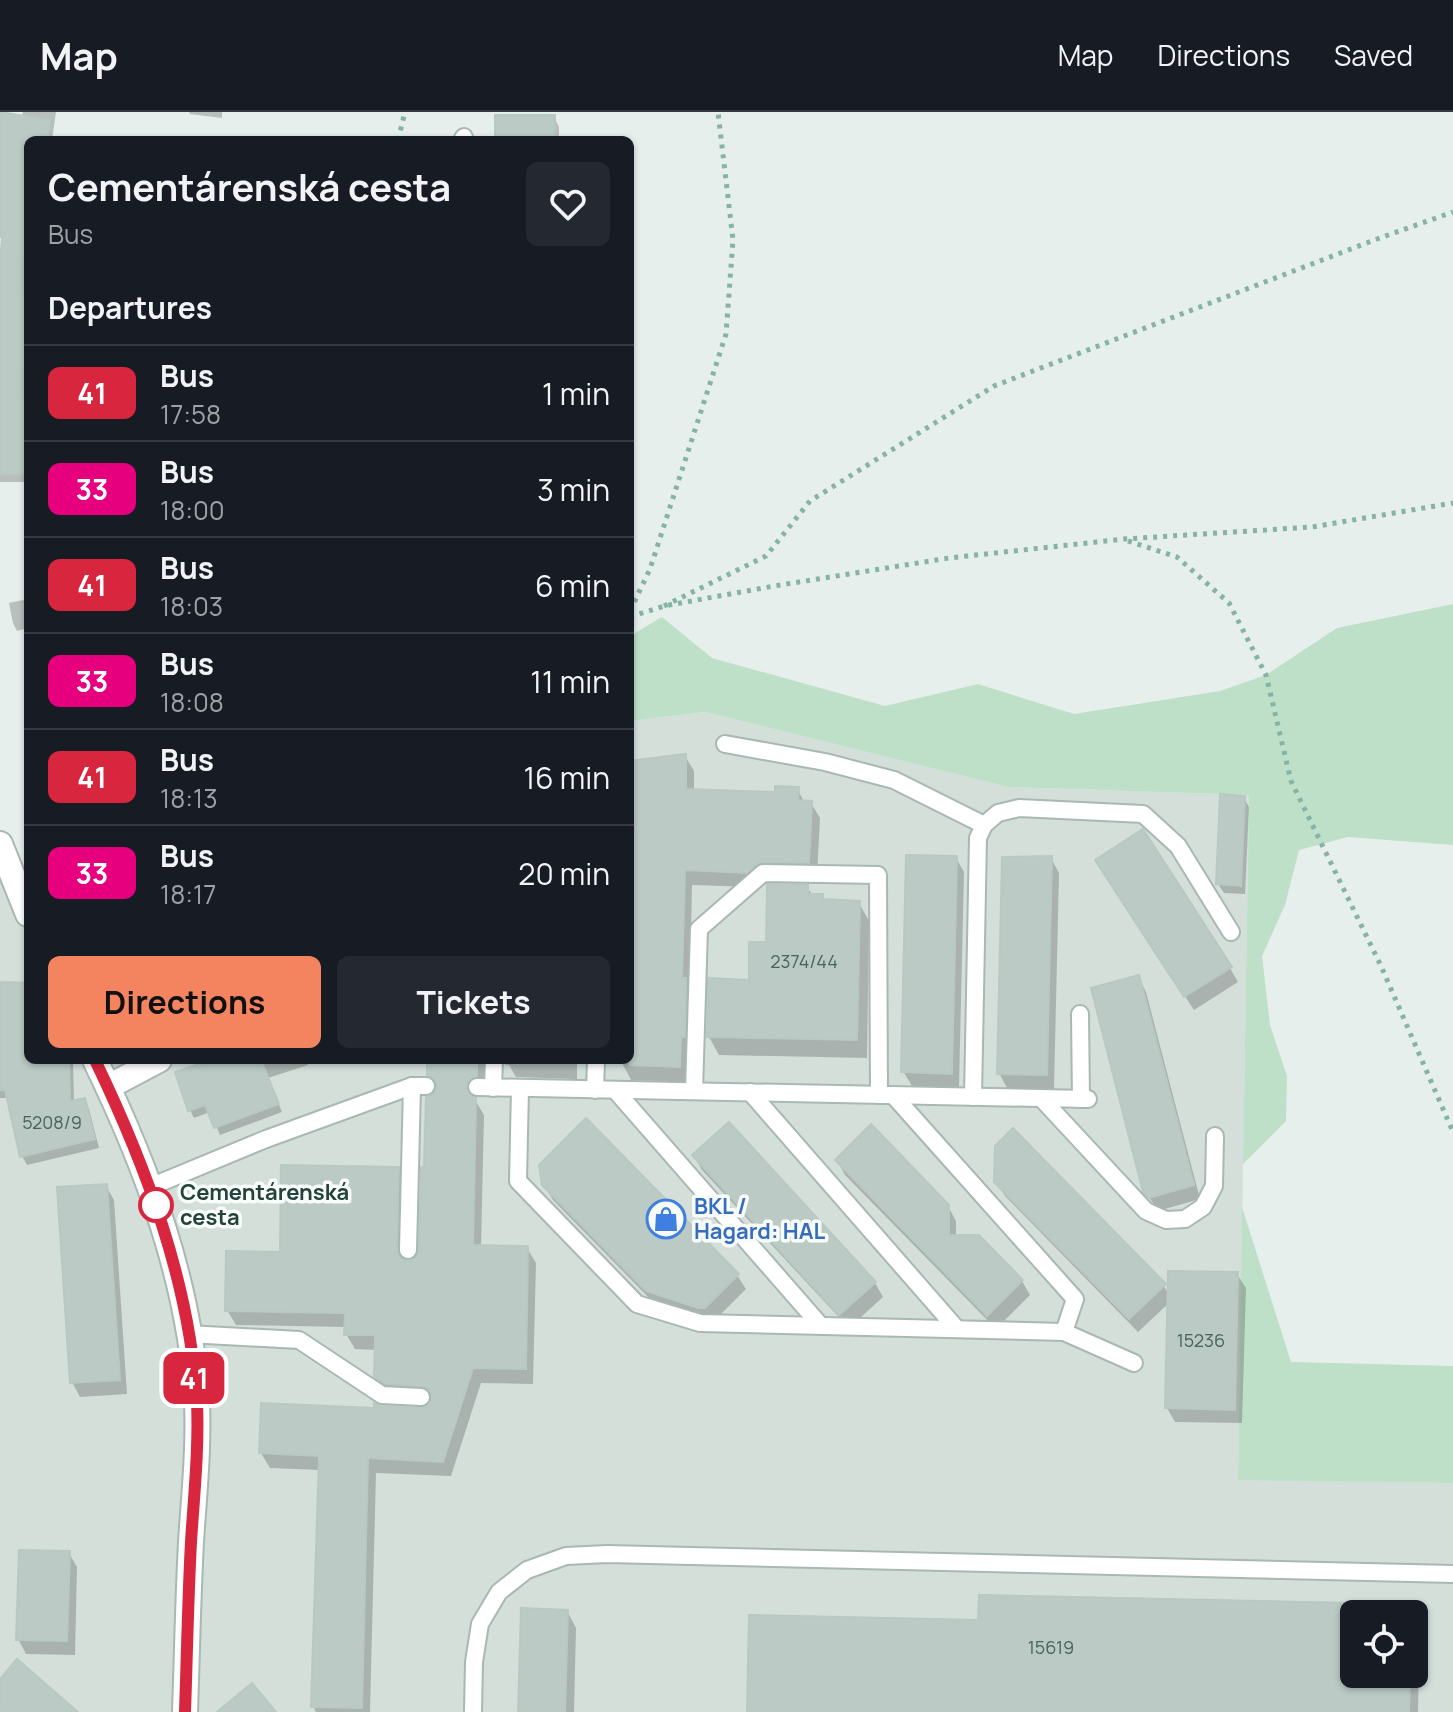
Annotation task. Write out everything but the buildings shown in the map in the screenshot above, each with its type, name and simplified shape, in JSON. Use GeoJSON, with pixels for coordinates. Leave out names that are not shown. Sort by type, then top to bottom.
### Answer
{"type":"FeatureCollection","features":[{"type":"Feature","properties":{"kind":"street"},"geometry":{"type":"LineString","coordinates":[[0,844],[24,904]]}},
{"type":"Feature","properties":{"kind":"street"},"geometry":{"type":"LineString","coordinates":[[97,1064],[150,1187],[172,1255],[197,1400],[198,1458],[191,1541],[185,1712]]}},
{"type":"Feature","properties":{"kind":"street"},"geometry":{"type":"LineString","coordinates":[[108,1087],[151,1064]]}},
{"type":"Feature","properties":{"kind":"lane"},"geometry":{"type":"LineString","coordinates":[[725,744],[825,762],[894,780],[984,825]]}},
{"type":"Feature","properties":{"kind":"lane"},"geometry":{"type":"LineString","coordinates":[[973,1097],[978,838],[984,825],[998,813],[1019,808],[1143,814],[1178,846],[1231,932]]}},
{"type":"Feature","properties":{"kind":"lane"},"geometry":{"type":"LineString","coordinates":[[694,1091],[699,929],[763,873],[878,875],[886,1095],[1075,1299],[1064,1332]]}},
{"type":"Feature","properties":{"kind":"lane"},"geometry":{"type":"LineString","coordinates":[[493,1064],[485,1088],[1084,1099],[1080,1014]]}},
{"type":"Feature","properties":{"kind":"lane"},"geometry":{"type":"LineString","coordinates":[[595,1090],[596,1064]]}},
{"type":"Feature","properties":{"kind":"lane"},"geometry":{"type":"LineString","coordinates":[[150,1187],[266,1139],[419,1086],[408,1250]]}},
{"type":"Feature","properties":{"kind":"lane"},"geometry":{"type":"LineString","coordinates":[[520,1088],[518,1181],[637,1304],[700,1323],[1064,1332],[1134,1363]]}},
{"type":"Feature","properties":{"kind":"lane"},"geometry":{"type":"LineString","coordinates":[[615,1090],[821,1326]]}},
{"type":"Feature","properties":{"kind":"lane"},"geometry":{"type":"LineString","coordinates":[[750,1092],[957,1329]]}},
{"type":"Feature","properties":{"kind":"lane"},"geometry":{"type":"LineString","coordinates":[[1041,1098],[1146,1211],[1166,1220],[1185,1219],[1203,1207],[1214,1186],[1215,1136]]}},
{"type":"Feature","properties":{"kind":"lane"},"geometry":{"type":"LineString","coordinates":[[188,1334],[299,1340],[382,1395],[421,1397]]}},
{"type":"Feature","properties":{"kind":"lane"},"geometry":{"type":"LineString","coordinates":[[473,1712],[474,1662],[480,1624],[499,1592],[527,1570],[566,1556],[607,1554],[1453,1574]]}},
{"type":"Feature","properties":{"kind":"path"},"geometry":{"type":"LineString","coordinates":[[399,136],[405,112]]}},
{"type":"Feature","properties":{"kind":"path"},"geometry":{"type":"LineString","coordinates":[[634,605],[650,569],[726,334],[733,240],[718,112]]}},
{"type":"Feature","properties":{"kind":"path"},"geometry":{"type":"LineString","coordinates":[[664,606],[766,556],[810,501],[994,386],[1453,212]]}},
{"type":"Feature","properties":{"kind":"path"},"geometry":{"type":"LineString","coordinates":[[634,613],[774,586],[949,558],[1124,539],[1312,527],[1453,503]]}},
{"type":"Feature","properties":{"kind":"path"},"geometry":{"type":"LineString","coordinates":[[1124,539],[1177,557],[1229,603],[1266,675],[1291,781],[1381,966],[1453,1132]]}},
{"type":"Feature","properties":{"kind":"shaded area"},"geometry":{"type":"Polygon","coordinates":[[[705,712],[1008,787],[1249,795],[1238,1479],[1453,1483],[1453,1712],[0,1712],[2,831],[24,894],[24,1064],[634,1064],[634,721],[705,712]]]}},
{"type":"Feature","properties":{"kind":"green space"},"geometry":{"type":"Polygon","coordinates":[[[1453,604],[1453,845],[1348,837],[1299,850],[1285,905],[1262,956],[1270,1025],[1287,1076],[1286,1121],[1243,1164],[1249,795],[1008,787],[705,712],[634,721],[634,634],[662,617],[712,658],[885,706],[978,684],[1074,714],[1220,691],[1266,675],[1337,628],[1453,604]]]}},
{"type":"Feature","properties":{"kind":"green space"},"geometry":{"type":"Polygon","coordinates":[[[1242,1207],[1291,1362],[1453,1366],[1453,1483],[1238,1480],[1242,1207]]]}},
{"type":"Feature","properties":{"kind":"bus line","name":"41"},"geometry":{"type":"LineString","coordinates":[[97,1064],[150,1187],[172,1255],[197,1400],[198,1458],[191,1541],[185,1712]]}},
{"type":"Feature","properties":{"kind":"place","name":"Cementárenská cesta"},"geometry":{"type":"Point","coordinates":[156,1205]}},
{"type":"Feature","properties":{"kind":"place","name":"BKL / Hagard: HAL"},"geometry":{"type":"Point","coordinates":[666,1219]}}]}
